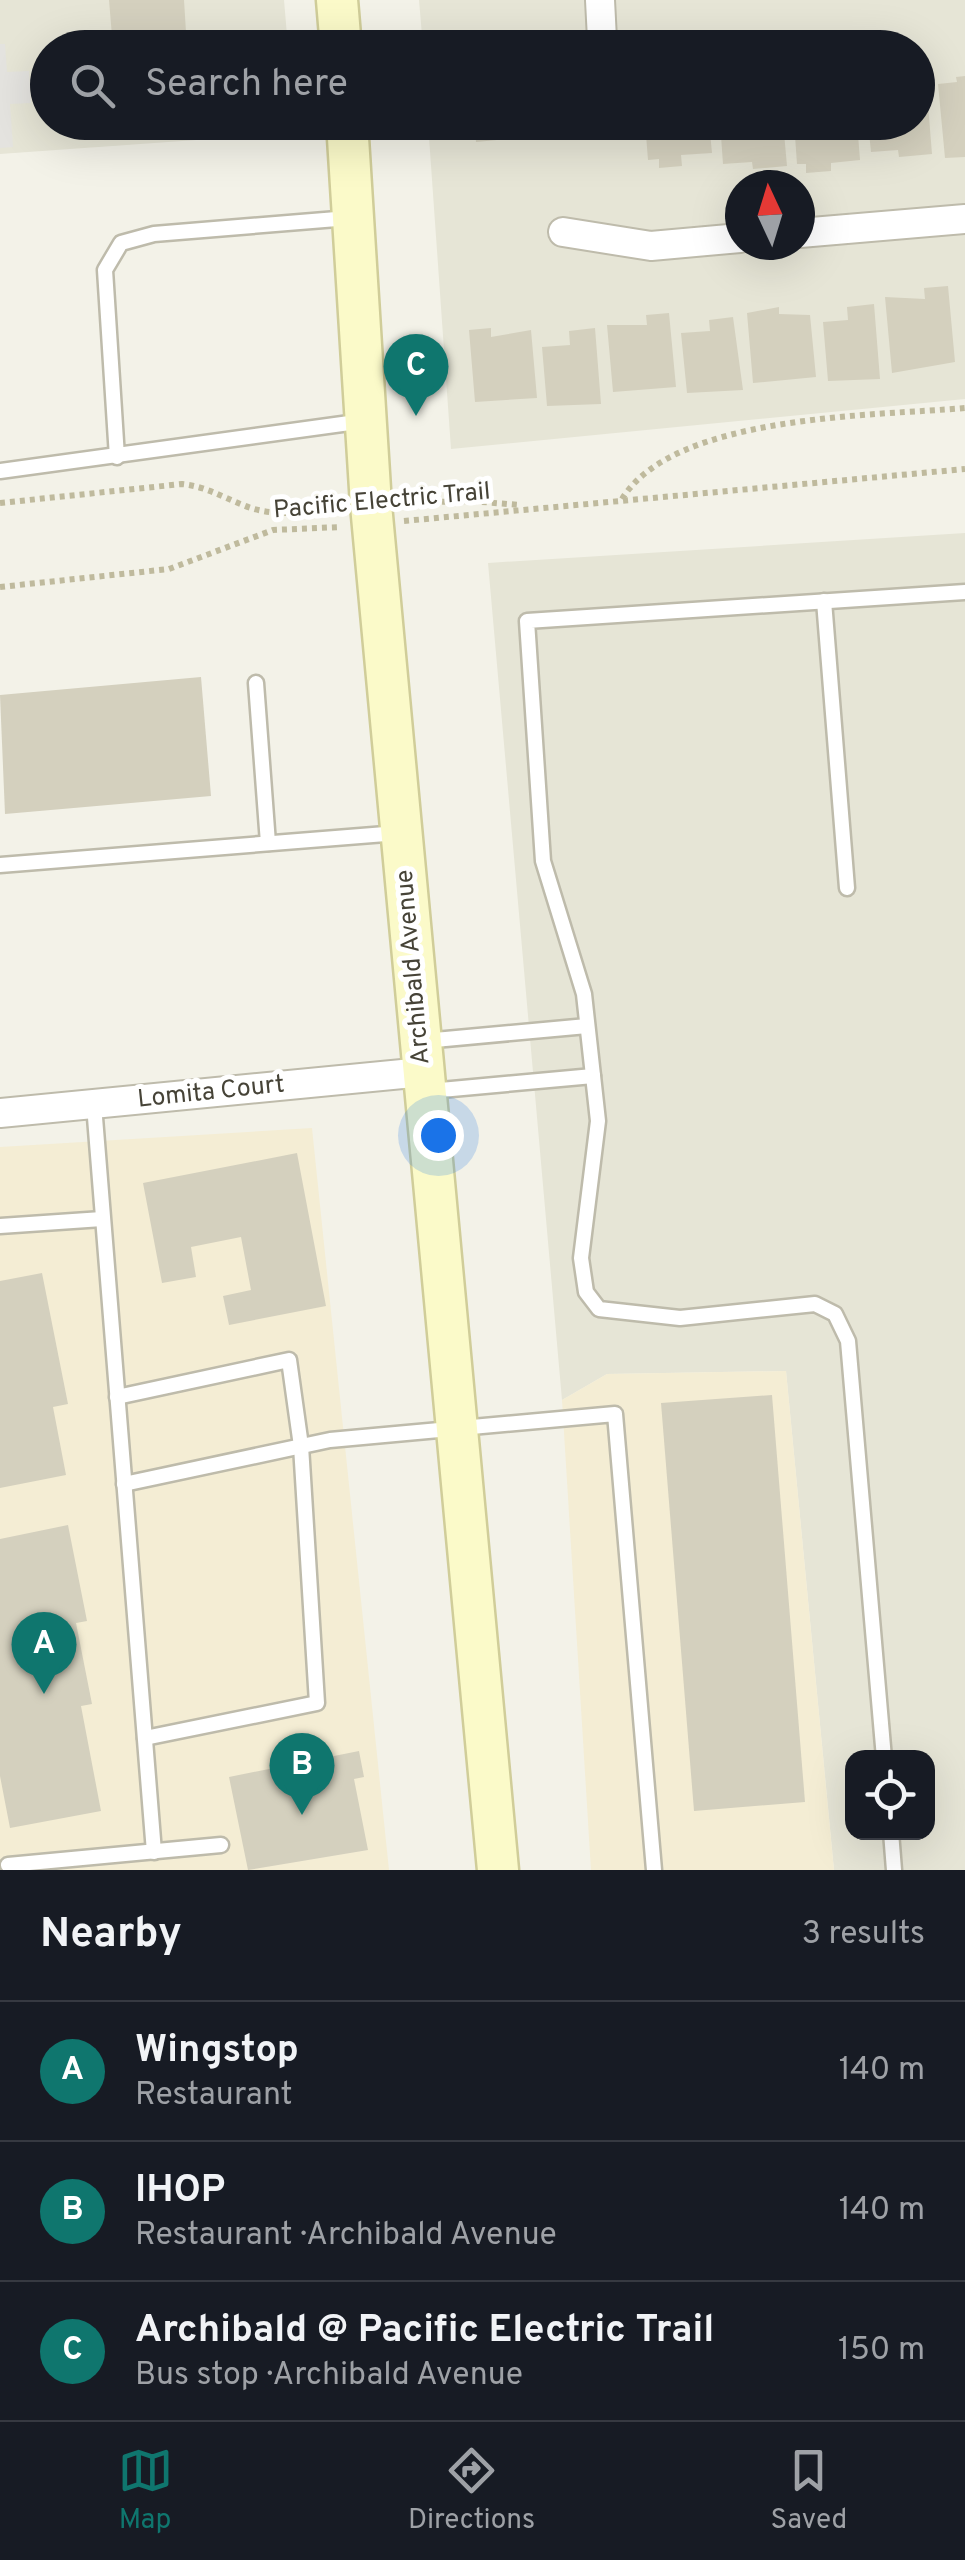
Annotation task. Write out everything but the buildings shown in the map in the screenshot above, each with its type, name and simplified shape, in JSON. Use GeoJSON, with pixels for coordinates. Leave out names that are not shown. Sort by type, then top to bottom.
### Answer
{"type":"FeatureCollection","features":[{"type":"Feature","properties":{"kind":"main road"},"geometry":{"type":"LineString","coordinates":[[337,0],[340,30]]}},
{"type":"Feature","properties":{"kind":"main road","name":"Archibald Avenue"},"geometry":{"type":"LineString","coordinates":[[348,140],[372,514],[498,1870]]}},
{"type":"Feature","properties":{"kind":"street"},"geometry":{"type":"LineString","coordinates":[[600,0],[602,30]]}},
{"type":"Feature","properties":{"kind":"street"},"geometry":{"type":"LineString","coordinates":[[815,232],[965,219]]}},
{"type":"Feature","properties":{"kind":"street"},"geometry":{"type":"LineString","coordinates":[[563,232],[652,246],[725,239]]}},
{"type":"Feature","properties":{"kind":"street","name":"Lomita Court"},"geometry":{"type":"LineString","coordinates":[[0,1113],[422,1068]]}},
{"type":"Feature","properties":{"kind":"lane"},"geometry":{"type":"LineString","coordinates":[[118,457],[105,270],[121,243],[154,234],[354,218]]}},
{"type":"Feature","properties":{"kind":"lane"},"geometry":{"type":"LineString","coordinates":[[0,471],[365,420]]}},
{"type":"Feature","properties":{"kind":"lane"},"geometry":{"type":"LineString","coordinates":[[883,1750],[848,1342],[836,1314],[816,1304],[680,1318],[600,1309],[586,1292],[581,1258],[598,1121],[584,994],[543,861],[527,621],[965,592]]}},
{"type":"Feature","properties":{"kind":"lane"},"geometry":{"type":"LineString","coordinates":[[824,601],[848,888]]}},
{"type":"Feature","properties":{"kind":"lane"},"geometry":{"type":"LineString","coordinates":[[256,683],[268,843]]}},
{"type":"Feature","properties":{"kind":"lane"},"geometry":{"type":"LineString","coordinates":[[0,865],[403,832]]}},
{"type":"Feature","properties":{"kind":"lane"},"geometry":{"type":"LineString","coordinates":[[422,1068],[587,1026]]}},
{"type":"Feature","properties":{"kind":"lane"},"geometry":{"type":"LineString","coordinates":[[422,1068],[593,1076]]}},
{"type":"Feature","properties":{"kind":"lane"},"geometry":{"type":"LineString","coordinates":[[94,1105],[154,1852]]}},
{"type":"Feature","properties":{"kind":"lane"},"geometry":{"type":"LineString","coordinates":[[0,1226],[102,1219]]}},
{"type":"Feature","properties":{"kind":"lane"},"geometry":{"type":"LineString","coordinates":[[117,1397],[289,1360],[301,1446],[317,1702],[144,1738]]}},
{"type":"Feature","properties":{"kind":"lane"},"geometry":{"type":"LineString","coordinates":[[124,1484],[301,1446],[457,1426],[615,1414],[654,1870]]}},
{"type":"Feature","properties":{"kind":"lane"},"geometry":{"type":"LineString","coordinates":[[892,1840],[894,1870]]}},
{"type":"Feature","properties":{"kind":"lane"},"geometry":{"type":"LineString","coordinates":[[8,1865],[221,1845]]}},
{"type":"Feature","properties":{"kind":"path"},"geometry":{"type":"LineString","coordinates":[[621,500],[654,464],[729,436],[811,422],[965,408]]}},
{"type":"Feature","properties":{"kind":"path","name":"Pacific Electric Trail"},"geometry":{"type":"LineString","coordinates":[[0,503],[182,484],[212,488],[244,506],[276,513],[372,514],[536,507],[965,468]]}},
{"type":"Feature","properties":{"kind":"path","name":"Pacific Electric Trail"},"geometry":{"type":"LineString","coordinates":[[0,587],[168,569],[273,530],[372,514],[470,500],[536,507]]}},
{"type":"Feature","properties":{"kind":"shaded area"},"geometry":{"type":"Polygon","coordinates":[[[0,0],[284,0],[287,30],[30,30],[30,140],[197,140],[0,154],[0,0]]]}},
{"type":"Feature","properties":{"kind":"shaded area"},"geometry":{"type":"Polygon","coordinates":[[[419,0],[965,0],[965,399],[451,449],[429,140],[935,140],[935,30],[422,30],[419,0]]]}},
{"type":"Feature","properties":{"kind":"shaded area"},"geometry":{"type":"Polygon","coordinates":[[[0,44],[5,44],[7,72],[29,71],[30,103],[10,104],[13,147],[0,148],[0,44]]]}},
{"type":"Feature","properties":{"kind":"shaded area"},"geometry":{"type":"Polygon","coordinates":[[[965,533],[965,1870],[834,1870],[786,1371],[607,1374],[562,1400],[488,563],[965,533]]]}},
{"type":"Feature","properties":{"kind":"shaded area"},"geometry":{"type":"Polygon","coordinates":[[[312,1128],[389,1870],[0,1870],[0,1147],[312,1128]]]}},
{"type":"Feature","properties":{"kind":"shaded area"},"geometry":{"type":"Polygon","coordinates":[[[786,1371],[834,1870],[591,1870],[562,1400],[607,1374],[786,1371]]]}},
{"type":"Feature","properties":{"kind":"place","name":"Archibald @ Pacific Electric Trail"},"geometry":{"type":"Point","coordinates":[416,416]}},
{"type":"Feature","properties":{"kind":"place","name":"Wingstop"},"geometry":{"type":"Point","coordinates":[44,1694]}},
{"type":"Feature","properties":{"kind":"place","name":"IHOP"},"geometry":{"type":"Point","coordinates":[302,1815]}}]}
